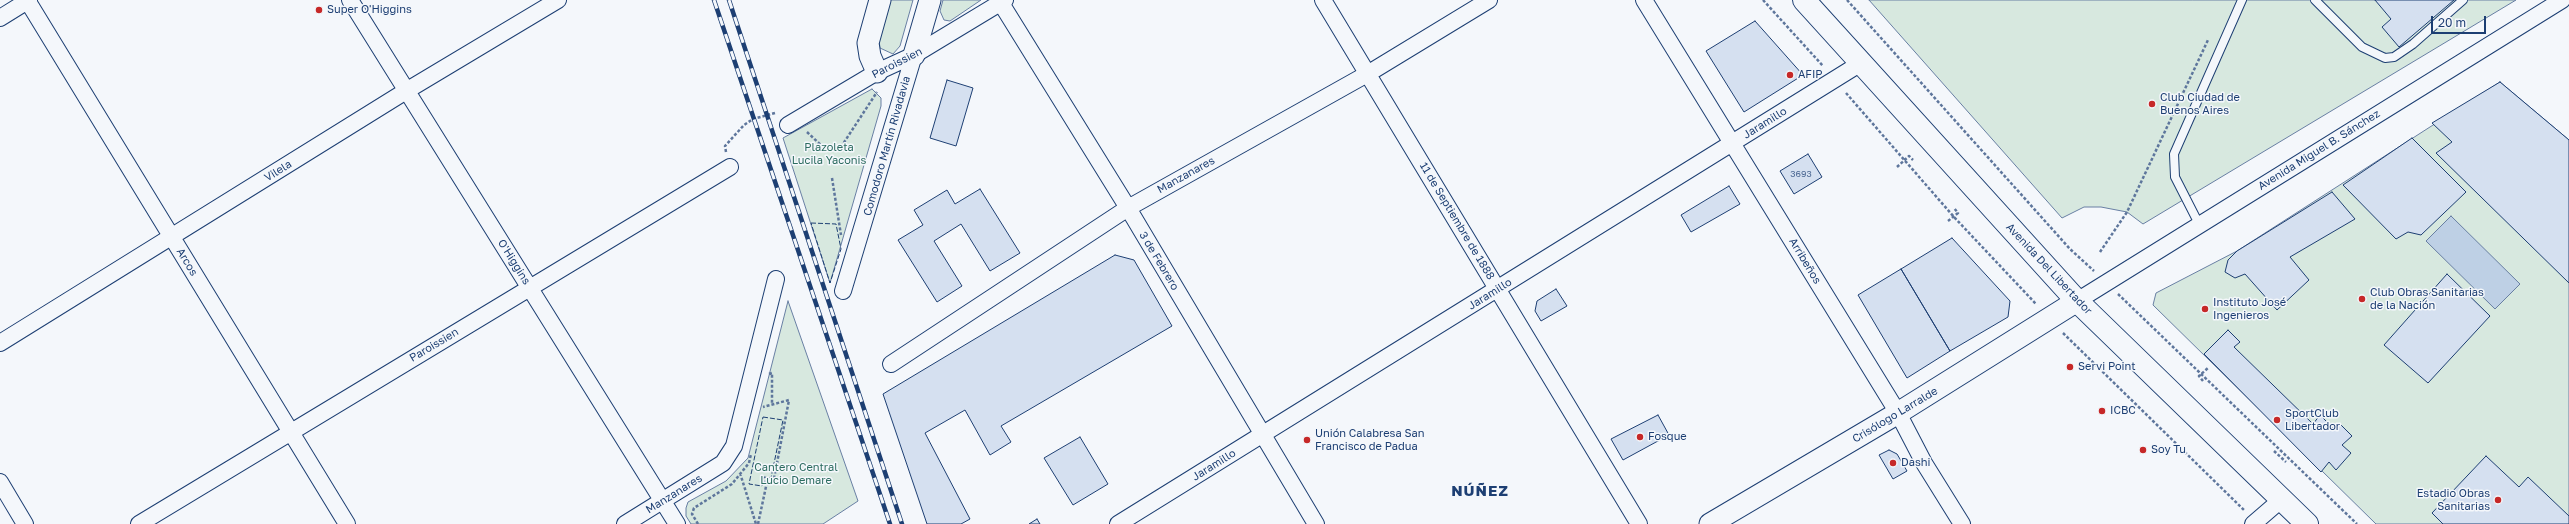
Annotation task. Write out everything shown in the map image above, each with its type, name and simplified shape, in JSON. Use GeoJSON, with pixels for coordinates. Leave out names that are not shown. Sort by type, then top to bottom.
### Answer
{"type":"FeatureCollection","features":[{"type":"Feature","properties":{"kind":"main road","name":"Avenida Del Libertador"},"geometry":{"type":"LineString","coordinates":[[1804,0],[2077,301],[2307,524]]}},
{"type":"Feature","properties":{"kind":"street"},"geometry":{"type":"LineString","coordinates":[[0,18],[28,0]]}},
{"type":"Feature","properties":{"kind":"street","name":"Arcos"},"geometry":{"type":"LineString","coordinates":[[28,0],[347,524]]}},
{"type":"Feature","properties":{"kind":"street","name":"O'Higgins"},"geometry":{"type":"LineString","coordinates":[[350,0],[677,524]]}},
{"type":"Feature","properties":{"kind":"street","name":"Vilela"},"geometry":{"type":"LineString","coordinates":[[0,343],[406,91],[558,0]]}},
{"type":"Feature","properties":{"kind":"street"},"geometry":{"type":"LineString","coordinates":[[878,72],[870,56],[868,43],[880,0]]}},
{"type":"Feature","properties":{"kind":"street","name":"Comodoro Martín Rivadavia"},"geometry":{"type":"LineString","coordinates":[[843,291],[930,0]]}},
{"type":"Feature","properties":{"kind":"street","name":"11 de Septiembre de 1888"},"geometry":{"type":"LineString","coordinates":[[1324,0],[1639,524]]}},
{"type":"Feature","properties":{"kind":"street","name":"Manzanares"},"geometry":{"type":"LineString","coordinates":[[891,364],[1128,208],[1369,73],[1489,0]]}},
{"type":"Feature","properties":{"kind":"street","name":"Arribeños"},"geometry":{"type":"LineString","coordinates":[[1644,0],[1898,413],[1924,463],[1962,524]]}},
{"type":"Feature","properties":{"kind":"street","name":"Avenida Miguel B. Sánchez"},"geometry":{"type":"LineString","coordinates":[[2077,301],[2562,0]]}},
{"type":"Feature","properties":{"kind":"street","name":"Paroissien"},"geometry":{"type":"LineString","coordinates":[[788,125],[878,72],[914,55],[1002,1]]}},
{"type":"Feature","properties":{"kind":"street","name":"3 de Febrero"},"geometry":{"type":"LineString","coordinates":[[1002,1],[1128,208],[1316,524]]}},
{"type":"Feature","properties":{"kind":"street","name":"Jaramillo"},"geometry":{"type":"LineString","coordinates":[[1118,524],[1835,80],[1860,63]]}},
{"type":"Feature","properties":{"kind":"street","name":"Paroissien"},"geometry":{"type":"LineString","coordinates":[[139,524],[730,167]]}},
{"type":"Feature","properties":{"kind":"street","name":"Manzanares"},"geometry":{"type":"LineString","coordinates":[[625,524],[664,501],[722,463],[734,446],[776,279]]}},
{"type":"Feature","properties":{"kind":"street","name":"Crisólogo Larralde"},"geometry":{"type":"LineString","coordinates":[[1710,524],[1898,413],[2077,301]]}},
{"type":"Feature","properties":{"kind":"street"},"geometry":{"type":"LineString","coordinates":[[0,482],[25,524]]}},
{"type":"Feature","properties":{"kind":"street"},"geometry":{"type":"LineString","coordinates":[[2254,523],[2282,499]]}},
{"type":"Feature","properties":{"kind":"lane"},"geometry":{"type":"LineString","coordinates":[[2199,224],[2176,177],[2174,154],[2242,0]]}},
{"type":"Feature","properties":{"kind":"lane"},"geometry":{"type":"LineString","coordinates":[[2315,0],[2362,47],[2385,58],[2394,57],[2413,44],[2464,0]]}},
{"type":"Feature","properties":{"kind":"path"},"geometry":{"type":"LineString","coordinates":[[1763,0],[1954,217],[2049,318],[2254,523]]}},
{"type":"Feature","properties":{"kind":"path"},"geometry":{"type":"LineString","coordinates":[[2100,252],[2127,212],[2210,35]]}},
{"type":"Feature","properties":{"kind":"path"},"geometry":{"type":"LineString","coordinates":[[841,146],[877,94],[878,72]]}},
{"type":"Feature","properties":{"kind":"path"},"geometry":{"type":"LineString","coordinates":[[727,142],[744,125],[753,119],[773,114]]}},
{"type":"Feature","properties":{"kind":"path"},"geometry":{"type":"LineString","coordinates":[[1898,167],[1909,156],[1913,160]]}},
{"type":"Feature","properties":{"kind":"path"},"geometry":{"type":"LineString","coordinates":[[832,178],[838,228],[842,243],[857,247]]}},
{"type":"Feature","properties":{"kind":"path"},"geometry":{"type":"LineString","coordinates":[[1948,221],[1958,213],[1954,208]]}},
{"type":"Feature","properties":{"kind":"path"},"geometry":{"type":"LineString","coordinates":[[2203,381],[2199,376],[2208,368]]}},
{"type":"Feature","properties":{"kind":"path"},"geometry":{"type":"LineString","coordinates":[[763,407],[789,400],[773,484],[763,482]]}},
{"type":"Feature","properties":{"kind":"path"},"geometry":{"type":"LineString","coordinates":[[2274,451],[2286,462]]}},
{"type":"Feature","properties":{"kind":"path"},"geometry":{"type":"LineString","coordinates":[[740,472],[757,524]]}},
{"type":"Feature","properties":{"kind":"path"},"geometry":{"type":"LineString","coordinates":[[757,524],[767,482]]}},
{"type":"Feature","properties":{"kind":"green space"},"geometry":{"type":"Polygon","coordinates":[[[890,0],[913,0],[900,46],[893,54],[880,48],[879,40],[890,0]]]}},
{"type":"Feature","properties":{"kind":"green space"},"geometry":{"type":"Polygon","coordinates":[[[943,0],[981,0],[950,21],[944,20],[940,11],[943,0]]]}},
{"type":"Feature","properties":{"kind":"green space","name":"Club Ciudad de Buenos Aires"},"geometry":{"type":"Polygon","coordinates":[[[1869,0],[2516,0],[2143,224],[2127,212],[2101,207],[2084,207],[2062,218],[1869,0]]]}},
{"type":"Feature","properties":{"kind":"green space","name":"Club Obras Sanitarias de la Nación"},"geometry":{"type":"Polygon","coordinates":[[[2500,82],[2569,140],[2569,524],[2376,524],[2153,305],[2156,293],[2237,251],[2500,82]]]}},
{"type":"Feature","properties":{"kind":"green space","name":"Plazoleta Lucila Yaconis"},"geometry":{"type":"Polygon","coordinates":[[[872,89],[881,98],[881,106],[830,283],[783,138],[872,89]]]}},
{"type":"Feature","properties":{"kind":"green space","name":"Cantero Central Lucio Demare"},"geometry":{"type":"Polygon","coordinates":[[[788,301],[858,501],[823,524],[691,524],[686,516],[688,502],[726,481],[748,458],[788,301]]]}},
{"type":"Feature","properties":{"kind":"water"},"geometry":{"type":"Polygon","coordinates":[[[2451,216],[2520,284],[2495,309],[2426,241],[2451,216]]]}},
{"type":"Feature","properties":{"kind":"building"},"geometry":{"type":"Polygon","coordinates":[[[2375,0],[2454,0],[2399,47],[2382,27],[2391,19],[2375,0]]]}},
{"type":"Feature","properties":{"kind":"building"},"geometry":{"type":"Polygon","coordinates":[[[1755,21],[1803,75],[1744,112],[1706,51],[1755,21]]]}},
{"type":"Feature","properties":{"kind":"building"},"geometry":{"type":"Polygon","coordinates":[[[947,80],[973,88],[956,146],[930,138],[947,80]]]}},
{"type":"Feature","properties":{"kind":"building"},"geometry":{"type":"Polygon","coordinates":[[[2500,82],[2569,140],[2569,283],[2436,153],[2452,142],[2432,123],[2500,82]]]}},
{"type":"Feature","properties":{"kind":"building"},"geometry":{"type":"Polygon","coordinates":[[[2412,138],[2466,192],[2421,235],[2408,232],[2396,239],[2343,185],[2412,138]]]}},
{"type":"Feature","properties":{"kind":"building"},"geometry":{"type":"Polygon","coordinates":[[[1808,154],[1822,177],[1794,194],[1780,171],[1808,154]]]}},
{"type":"Feature","properties":{"kind":"building"},"geometry":{"type":"Polygon","coordinates":[[[1729,186],[1740,204],[1691,232],[1681,215],[1729,186]]]}},
{"type":"Feature","properties":{"kind":"building"},"geometry":{"type":"Polygon","coordinates":[[[980,189],[1020,253],[990,271],[961,224],[934,241],[962,286],[937,302],[898,240],[923,225],[914,210],[947,190],[955,204],[980,189]]]}},
{"type":"Feature","properties":{"kind":"building"},"geometry":{"type":"Polygon","coordinates":[[[2332,192],[2355,219],[2290,257],[2309,280],[2277,310],[2245,274],[2235,278],[2225,272],[2228,260],[2237,251],[2332,192]]]}},
{"type":"Feature","properties":{"kind":"building"},"geometry":{"type":"Polygon","coordinates":[[[1952,238],[2010,301],[2008,317],[1950,351],[1901,269],[1952,238]]]}},
{"type":"Feature","properties":{"kind":"building"},"geometry":{"type":"Polygon","coordinates":[[[1115,255],[1134,260],[1172,326],[1001,426],[1011,442],[990,455],[965,410],[925,433],[970,519],[961,524],[927,524],[883,394],[1115,255]]]}},
{"type":"Feature","properties":{"kind":"building"},"geometry":{"type":"Polygon","coordinates":[[[1901,269],[1950,351],[1907,378],[1858,295],[1901,269]]]}},
{"type":"Feature","properties":{"kind":"building"},"geometry":{"type":"Polygon","coordinates":[[[2447,274],[2490,316],[2428,383],[2384,345],[2447,274]]]}},
{"type":"Feature","properties":{"kind":"building"},"geometry":{"type":"Polygon","coordinates":[[[1556,289],[1567,306],[1541,321],[1535,311],[1537,301],[1556,289]]]}},
{"type":"Feature","properties":{"kind":"building"},"geometry":{"type":"Polygon","coordinates":[[[2228,330],[2240,342],[2234,347],[2313,424],[2320,415],[2334,429],[2339,423],[2352,436],[2342,445],[2351,453],[2336,470],[2329,462],[2321,472],[2204,354],[2228,330]]]}},
{"type":"Feature","properties":{"kind":"building","name":"Fosque"},"geometry":{"type":"Polygon","coordinates":[[[1658,415],[1669,435],[1623,460],[1611,439],[1658,415]]]}},
{"type":"Feature","properties":{"kind":"building"},"geometry":{"type":"Polygon","coordinates":[[[1080,437],[1108,484],[1073,505],[1044,458],[1080,437]]]}},
{"type":"Feature","properties":{"kind":"building","name":"Dashi"},"geometry":{"type":"Polygon","coordinates":[[[1889,450],[1897,454],[1907,471],[1893,479],[1879,455],[1889,450]]]}},
{"type":"Feature","properties":{"kind":"building","name":"Estadio Obras Sanitarias"},"geometry":{"type":"Polygon","coordinates":[[[2486,456],[2519,487],[2528,477],[2569,516],[2569,524],[2443,524],[2432,513],[2486,456]]]}},
{"type":"Feature","properties":{"kind":"building"},"geometry":{"type":"Polygon","coordinates":[[[1037,519],[1040,524],[1029,524],[1037,519]]]}},
{"type":"Feature","properties":{"kind":"railway"},"geometry":{"type":"LineString","coordinates":[[714,0],[890,524]]}},
{"type":"Feature","properties":{"kind":"railway"},"geometry":{"type":"LineString","coordinates":[[729,0],[902,524]]}},
{"type":"Feature","properties":{"kind":"fence"},"geometry":{"type":"LineString","coordinates":[[811,223],[836,224],[841,249],[830,283],[811,223]]}},
{"type":"Feature","properties":{"kind":"fence"},"geometry":{"type":"LineString","coordinates":[[763,417],[783,420],[771,478],[764,477],[762,486],[749,484],[763,417]]}},
{"type":"Feature","properties":{"kind":"place","name":"Super O'Higgins"},"geometry":{"type":"Point","coordinates":[319,10]}},
{"type":"Feature","properties":{"kind":"place","name":"AFIP"},"geometry":{"type":"Point","coordinates":[1790,75]}},
{"type":"Feature","properties":{"kind":"place","name":"Club Ciudad de Buenos Aires"},"geometry":{"type":"Point","coordinates":[2152,104]}},
{"type":"Feature","properties":{"kind":"place","name":"Club Obras Sanitarias de la Nación"},"geometry":{"type":"Point","coordinates":[2362,299]}},
{"type":"Feature","properties":{"kind":"place","name":"Instituto José Ingenieros"},"geometry":{"type":"Point","coordinates":[2205,309]}},
{"type":"Feature","properties":{"kind":"place","name":"Servi Point"},"geometry":{"type":"Point","coordinates":[2070,367]}},
{"type":"Feature","properties":{"kind":"place","name":"ICBC"},"geometry":{"type":"Point","coordinates":[2102,411]}},
{"type":"Feature","properties":{"kind":"place","name":"SportClub Libertador"},"geometry":{"type":"Point","coordinates":[2277,420]}},
{"type":"Feature","properties":{"kind":"place","name":"Fosque"},"geometry":{"type":"Point","coordinates":[1640,437]}},
{"type":"Feature","properties":{"kind":"place","name":"Unión Calabresa San Francisco de Padua"},"geometry":{"type":"Point","coordinates":[1307,440]}},
{"type":"Feature","properties":{"kind":"place","name":"Soy Tu"},"geometry":{"type":"Point","coordinates":[2143,450]}},
{"type":"Feature","properties":{"kind":"place","name":"Dashi"},"geometry":{"type":"Point","coordinates":[1893,463]}},
{"type":"Feature","properties":{"kind":"place","name":"Estadio Obras Sanitarias"},"geometry":{"type":"Point","coordinates":[2498,500]}},
{"type":"Feature","properties":{"kind":"district","name":"NÚÑEZ"},"geometry":{"type":"Point","coordinates":[1480,491]}}]}
